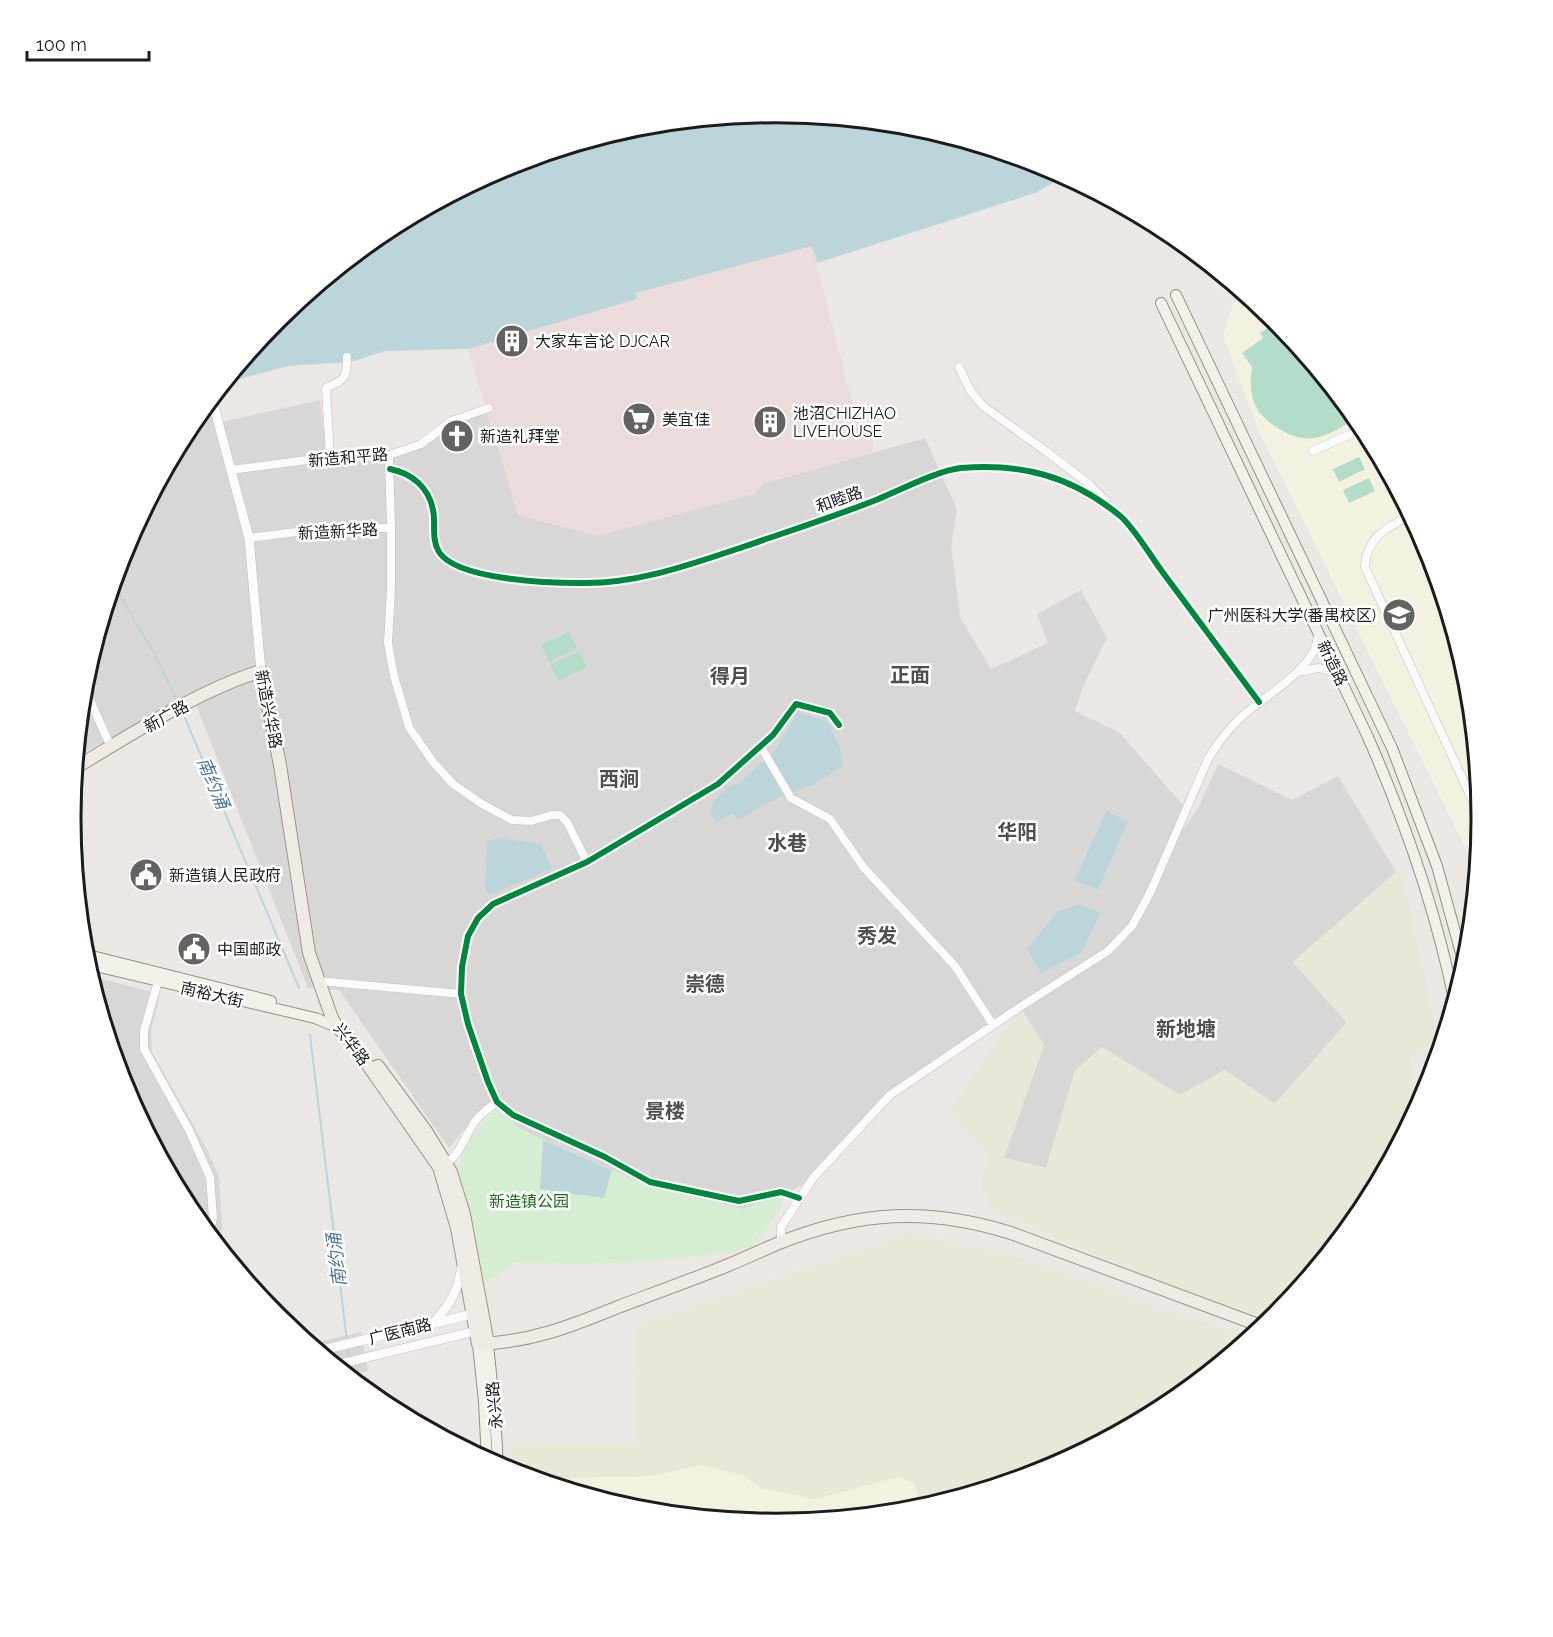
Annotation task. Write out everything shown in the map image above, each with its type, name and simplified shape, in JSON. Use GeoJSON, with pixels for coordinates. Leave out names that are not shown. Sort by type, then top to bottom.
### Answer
{"type":"FeatureCollection","features":[{"type":"Feature","properties":{"kind":"main road","name":"新造路"},"geometry":{"type":"LineString","coordinates":[[1176,295],[1396,757],[1437,866],[1460,949]]}},
{"type":"Feature","properties":{"kind":"main road","name":"新造路"},"geometry":{"type":"LineString","coordinates":[[1161,303],[1378,759],[1408,836],[1435,920],[1451,987]]}},
{"type":"Feature","properties":{"kind":"main road","name":"新广路"},"geometry":{"type":"LineString","coordinates":[[84,758],[111,747],[195,700],[242,677],[261,671]]}},
{"type":"Feature","properties":{"kind":"main road","name":"新造兴华路"},"geometry":{"type":"LineString","coordinates":[[261,671],[280,765],[309,953],[335,1022]]}},
{"type":"Feature","properties":{"kind":"main road","name":"南裕大街"},"geometry":{"type":"LineString","coordinates":[[95,957],[335,1022]]}},
{"type":"Feature","properties":{"kind":"main road","name":"南裕大街"},"geometry":{"type":"LineString","coordinates":[[97,966],[335,1022]]}},
{"type":"Feature","properties":{"kind":"main road","name":"兴华路"},"geometry":{"type":"LineString","coordinates":[[335,1022],[443,1165],[464,1214],[483,1344]]}},
{"type":"Feature","properties":{"kind":"main road","name":"兴华路"},"geometry":{"type":"LineString","coordinates":[[443,1165],[463,1258],[478,1313]]}},
{"type":"Feature","properties":{"kind":"main road"},"geometry":{"type":"LineString","coordinates":[[483,1344],[507,1343],[561,1329],[718,1270],[780,1243],[828,1228],[868,1219],[915,1215],[951,1217],[985,1224],[1254,1323]]}},
{"type":"Feature","properties":{"kind":"main road","name":"永兴路"},"geometry":{"type":"LineString","coordinates":[[483,1344],[486,1450]]}},
{"type":"Feature","properties":{"kind":"main road","name":"永兴路"},"geometry":{"type":"LineString","coordinates":[[483,1344],[495,1413],[497,1455]]}},
{"type":"Feature","properties":{"kind":"street"},"geometry":{"type":"LineString","coordinates":[[330,457],[326,388],[343,381],[346,377],[347,357]]}},
{"type":"Feature","properties":{"kind":"street"},"geometry":{"type":"LineString","coordinates":[[959,367],[970,390],[983,406],[1089,484],[1122,516]]}},
{"type":"Feature","properties":{"kind":"street","name":"新造和平路"},"geometry":{"type":"LineString","coordinates":[[231,470],[330,457],[344,459],[388,455],[421,444],[451,421],[489,408]]}},
{"type":"Feature","properties":{"kind":"street","name":"新造兴华路"},"geometry":{"type":"LineString","coordinates":[[215,409],[249,538],[261,671]]}},
{"type":"Feature","properties":{"kind":"street"},"geometry":{"type":"LineString","coordinates":[[1313,452],[1355,432]]}},
{"type":"Feature","properties":{"kind":"street","name":"新造新华路"},"geometry":{"type":"LineString","coordinates":[[249,538],[328,528],[391,528],[388,455]]}},
{"type":"Feature","properties":{"kind":"street","name":"和睦路"},"geometry":{"type":"LineString","coordinates":[[390,469],[404,472],[427,492],[433,509],[434,537],[439,552],[449,560],[475,573],[539,581],[581,583],[621,582],[677,569],[803,527],[958,468],[1012,467],[1041,472],[1083,490],[1122,516],[1259,702]]}},
{"type":"Feature","properties":{"kind":"street"},"geometry":{"type":"LineString","coordinates":[[1404,519],[1382,530],[1366,555],[1365,567],[1472,798]]}},
{"type":"Feature","properties":{"kind":"street"},"geometry":{"type":"LineString","coordinates":[[391,528],[388,643],[394,676],[409,727],[433,762],[453,784],[482,804],[512,820],[531,821],[560,815],[567,822],[587,862]]}},
{"type":"Feature","properties":{"kind":"street"},"geometry":{"type":"LineString","coordinates":[[780,1243],[781,1227],[813,1178],[890,1095],[1108,951],[1132,926],[1150,893],[1208,759],[1225,734],[1259,702],[1296,673],[1315,648],[1318,632]]}},
{"type":"Feature","properties":{"kind":"street"},"geometry":{"type":"LineString","coordinates":[[1296,673],[1319,668],[1337,673]]}},
{"type":"Feature","properties":{"kind":"street"},"geometry":{"type":"LineString","coordinates":[[91,702],[111,747]]}},
{"type":"Feature","properties":{"kind":"street"},"geometry":{"type":"LineString","coordinates":[[799,1198],[781,1192],[739,1201],[650,1182],[605,1157],[513,1115],[497,1101],[479,1058],[461,994],[462,967],[468,936],[478,918],[493,904],[587,862],[718,784],[773,735],[796,704],[830,713],[839,725]]}},
{"type":"Feature","properties":{"kind":"street"},"geometry":{"type":"LineString","coordinates":[[761,747],[791,798],[830,819],[864,868],[955,966],[993,1025]]}},
{"type":"Feature","properties":{"kind":"street"},"geometry":{"type":"LineString","coordinates":[[158,981],[144,1032],[144,1049],[189,1130],[210,1177],[212,1224]]}},
{"type":"Feature","properties":{"kind":"street"},"geometry":{"type":"LineString","coordinates":[[318,981],[461,994]]}},
{"type":"Feature","properties":{"kind":"street"},"geometry":{"type":"LineString","coordinates":[[443,1165],[456,1156],[464,1137],[478,1118],[497,1101]]}},
{"type":"Feature","properties":{"kind":"street"},"geometry":{"type":"LineString","coordinates":[[434,1322],[448,1305],[458,1286],[463,1258]]}},
{"type":"Feature","properties":{"kind":"street","name":"广医南路"},"geometry":{"type":"LineString","coordinates":[[328,1349],[478,1313]]}},
{"type":"Feature","properties":{"kind":"street","name":"广医南路"},"geometry":{"type":"LineString","coordinates":[[344,1363],[480,1330]]}},
{"type":"Feature","properties":{"kind":"shaded area"},"geometry":{"type":"Polygon","coordinates":[[[812,246],[851,399],[872,435],[873,453],[762,484],[754,494],[596,536],[518,515],[468,349],[637,299],[636,293],[812,246]]]}},
{"type":"Feature","properties":{"kind":"shaded area","name":"广州医科大学(番禺校区)"},"geometry":{"type":"Polygon","coordinates":[[[1239,299],[1268,327],[1328,395],[1355,432],[1379,471],[1419,552],[1435,595],[1459,683],[1471,773],[1471,860],[1258,429],[1223,336],[1233,304],[1239,299]]]}},
{"type":"Feature","properties":{"kind":"shaded area"},"geometry":{"type":"Polygon","coordinates":[[[320,400],[328,463],[392,457],[452,423],[486,411],[596,536],[753,494],[762,484],[925,438],[957,509],[951,545],[960,617],[991,669],[1048,643],[1037,614],[1081,590],[1107,638],[1082,689],[1075,711],[1120,733],[1187,810],[1172,845],[1198,808],[1218,764],[1292,800],[1338,776],[1396,872],[1293,962],[1347,1022],[1275,1104],[1225,1070],[1180,1095],[1102,1047],[1075,1071],[1046,1168],[1003,1158],[1044,1045],[1020,1007],[890,1095],[813,1178],[786,1194],[743,1209],[648,1186],[522,1130],[490,1102],[476,1115],[449,1148],[339,990],[308,988],[191,692],[84,753],[94,683],[105,638],[134,552],[174,471],[215,409],[221,422],[320,400]]]}},
{"type":"Feature","properties":{"kind":"shaded area"},"geometry":{"type":"Polygon","coordinates":[[[1396,872],[1403,877],[1436,1037],[1425,1049],[1409,1058],[1418,1087],[1379,1166],[1355,1205],[1299,1277],[1263,1315],[1210,1302],[990,1210],[982,1185],[987,1153],[949,1112],[1020,1007],[1044,1045],[1004,1158],[1046,1168],[1075,1071],[1102,1047],[1180,1095],[1225,1070],[1275,1104],[1347,1023],[1293,962],[1396,872]]]}},
{"type":"Feature","properties":{"kind":"shaded area"},"geometry":{"type":"Polygon","coordinates":[[[100,979],[160,994],[151,1031],[152,1052],[208,1151],[219,1177],[222,1224],[220,1236],[174,1166],[153,1126],[118,1042],[100,979]]]}},
{"type":"Feature","properties":{"kind":"shaded area"},"geometry":{"type":"Polygon","coordinates":[[[910,1232],[1027,1260],[1167,1311],[1243,1334],[1200,1370],[1163,1397],[1084,1442],[1000,1477],[920,1499],[913,1482],[897,1477],[815,1499],[761,1488],[743,1475],[701,1465],[651,1476],[560,1479],[513,1462],[512,1443],[636,1445],[635,1326],[910,1232]]]}},
{"type":"Feature","properties":{"kind":"shaded area"},"geometry":{"type":"Polygon","coordinates":[[[701,1465],[743,1475],[761,1488],[815,1499],[897,1477],[913,1482],[920,1499],[822,1513],[731,1513],[641,1501],[560,1479],[651,1476],[701,1465]]]}},
{"type":"Feature","properties":{"kind":"green space"},"geometry":{"type":"Polygon","coordinates":[[[1268,327],[1299,360],[1349,423],[1314,438],[1298,437],[1280,430],[1259,412],[1251,391],[1252,367],[1242,353],[1263,338],[1260,333],[1268,327]]]}},
{"type":"Feature","properties":{"kind":"green space"},"geometry":{"type":"Polygon","coordinates":[[[1359,457],[1365,469],[1339,482],[1333,469],[1359,457]]]}},
{"type":"Feature","properties":{"kind":"green space"},"geometry":{"type":"Polygon","coordinates":[[[1369,478],[1375,491],[1349,503],[1343,490],[1369,478]]]}},
{"type":"Feature","properties":{"kind":"green space"},"geometry":{"type":"Polygon","coordinates":[[[569,632],[577,648],[549,662],[541,645],[569,632]]]}},
{"type":"Feature","properties":{"kind":"green space"},"geometry":{"type":"Polygon","coordinates":[[[579,651],[587,667],[558,681],[550,665],[579,651]]]}},
{"type":"Feature","properties":{"kind":"green space","name":"新造镇公园"},"geometry":{"type":"Polygon","coordinates":[[[497,1109],[522,1130],[648,1186],[743,1209],[786,1194],[781,1208],[753,1246],[736,1252],[635,1262],[579,1264],[516,1262],[482,1285],[459,1174],[466,1146],[477,1130],[497,1109]]]}},
{"type":"Feature","properties":{"kind":"water"},"geometry":{"type":"Polygon","coordinates":[[[731,124],[822,124],[912,136],[957,147],[1000,160],[1055,182],[1035,193],[817,263],[812,246],[636,293],[637,299],[468,349],[385,351],[351,362],[288,366],[238,380],[285,327],[318,296],[390,240],[429,216],[510,176],[553,160],[641,136],[731,124]]]}},
{"type":"Feature","properties":{"kind":"water"},"geometry":{"type":"Polygon","coordinates":[[[798,712],[828,722],[839,745],[843,766],[813,785],[777,798],[738,820],[733,813],[716,823],[710,811],[714,800],[728,787],[739,783],[774,752],[798,712]]]}},
{"type":"Feature","properties":{"kind":"water"},"geometry":{"type":"Polygon","coordinates":[[[1106,811],[1128,821],[1098,890],[1075,880],[1106,811]]]}},
{"type":"Feature","properties":{"kind":"water"},"geometry":{"type":"Polygon","coordinates":[[[499,838],[541,844],[552,869],[489,895],[485,890],[487,841],[499,838]]]}},
{"type":"Feature","properties":{"kind":"water"},"geometry":{"type":"Polygon","coordinates":[[[1079,904],[1100,913],[1081,953],[1041,973],[1027,950],[1057,912],[1079,904]]]}},
{"type":"Feature","properties":{"kind":"water"},"geometry":{"type":"Polygon","coordinates":[[[543,1140],[612,1170],[604,1198],[540,1189],[543,1140]]]}},
{"type":"Feature","properties":{"kind":"pier"},"geometry":{"type":"Polygon","coordinates":[[[361,1332],[368,1371],[358,1374],[319,1342],[361,1332]]]}},
{"type":"Feature","properties":{"kind":"waterway","name":"南约涌"},"geometry":{"type":"LineString","coordinates":[[119,593],[155,655],[178,703]]}},
{"type":"Feature","properties":{"kind":"waterway","name":"南约涌"},"geometry":{"type":"LineString","coordinates":[[182,711],[299,988]]}},
{"type":"Feature","properties":{"kind":"waterway","name":"南约涌"},"geometry":{"type":"LineString","coordinates":[[310,1035],[347,1342]]}},
{"type":"Feature","properties":{"kind":"waterway","name":"南约涌"},"geometry":{"type":"LineString","coordinates":[[347,1348],[349,1360]]}},
{"type":"Feature","properties":{"kind":"cycle path"},"geometry":{"type":"LineString","coordinates":[[390,469],[412,478],[428,494],[433,510],[434,536],[437,547],[449,561],[464,569],[505,578],[581,583],[623,580],[685,566],[844,512],[952,470],[983,467],[1005,468],[1045,475],[1083,490],[1124,520],[1136,533],[1259,702]]}},
{"type":"Feature","properties":{"kind":"cycle path"},"geometry":{"type":"LineString","coordinates":[[799,1198],[781,1192],[739,1201],[650,1182],[605,1157],[513,1115],[497,1102],[468,1024],[461,994],[462,967],[468,936],[478,918],[493,904],[587,862],[718,784],[773,735],[796,704],[830,713],[839,725]]}},
{"type":"Feature","properties":{"kind":"place","name":"大家车言论 DJCAR"},"geometry":{"type":"Point","coordinates":[512,341]}},
{"type":"Feature","properties":{"kind":"place","name":"美宜佳"},"geometry":{"type":"Point","coordinates":[639,419]}},
{"type":"Feature","properties":{"kind":"place","name":"池沼CHIZHAO LIVEHOUSE"},"geometry":{"type":"Point","coordinates":[770,422]}},
{"type":"Feature","properties":{"kind":"place","name":"新造礼拜堂"},"geometry":{"type":"Point","coordinates":[457,436]}},
{"type":"Feature","properties":{"kind":"place","name":"广州医科大学(番禺校区)"},"geometry":{"type":"Point","coordinates":[1399,615]}},
{"type":"Feature","properties":{"kind":"place","name":"新造镇人民政府"},"geometry":{"type":"Point","coordinates":[146,875]}},
{"type":"Feature","properties":{"kind":"place","name":"中国邮政"},"geometry":{"type":"Point","coordinates":[194,949]}},
{"type":"Feature","properties":{"kind":"district","name":"正面"},"geometry":{"type":"Point","coordinates":[910,675]}},
{"type":"Feature","properties":{"kind":"district","name":"得月"},"geometry":{"type":"Point","coordinates":[730,676]}},
{"type":"Feature","properties":{"kind":"district","name":"西涧"},"geometry":{"type":"Point","coordinates":[619,779]}},
{"type":"Feature","properties":{"kind":"district","name":"华阳"},"geometry":{"type":"Point","coordinates":[1017,832]}},
{"type":"Feature","properties":{"kind":"district","name":"水巷"},"geometry":{"type":"Point","coordinates":[787,843]}},
{"type":"Feature","properties":{"kind":"district","name":"秀发"},"geometry":{"type":"Point","coordinates":[877,936]}},
{"type":"Feature","properties":{"kind":"district","name":"崇德"},"geometry":{"type":"Point","coordinates":[705,984]}},
{"type":"Feature","properties":{"kind":"district","name":"新地塘"},"geometry":{"type":"Point","coordinates":[1186,1029]}},
{"type":"Feature","properties":{"kind":"district","name":"景楼"},"geometry":{"type":"Point","coordinates":[665,1111]}}]}
